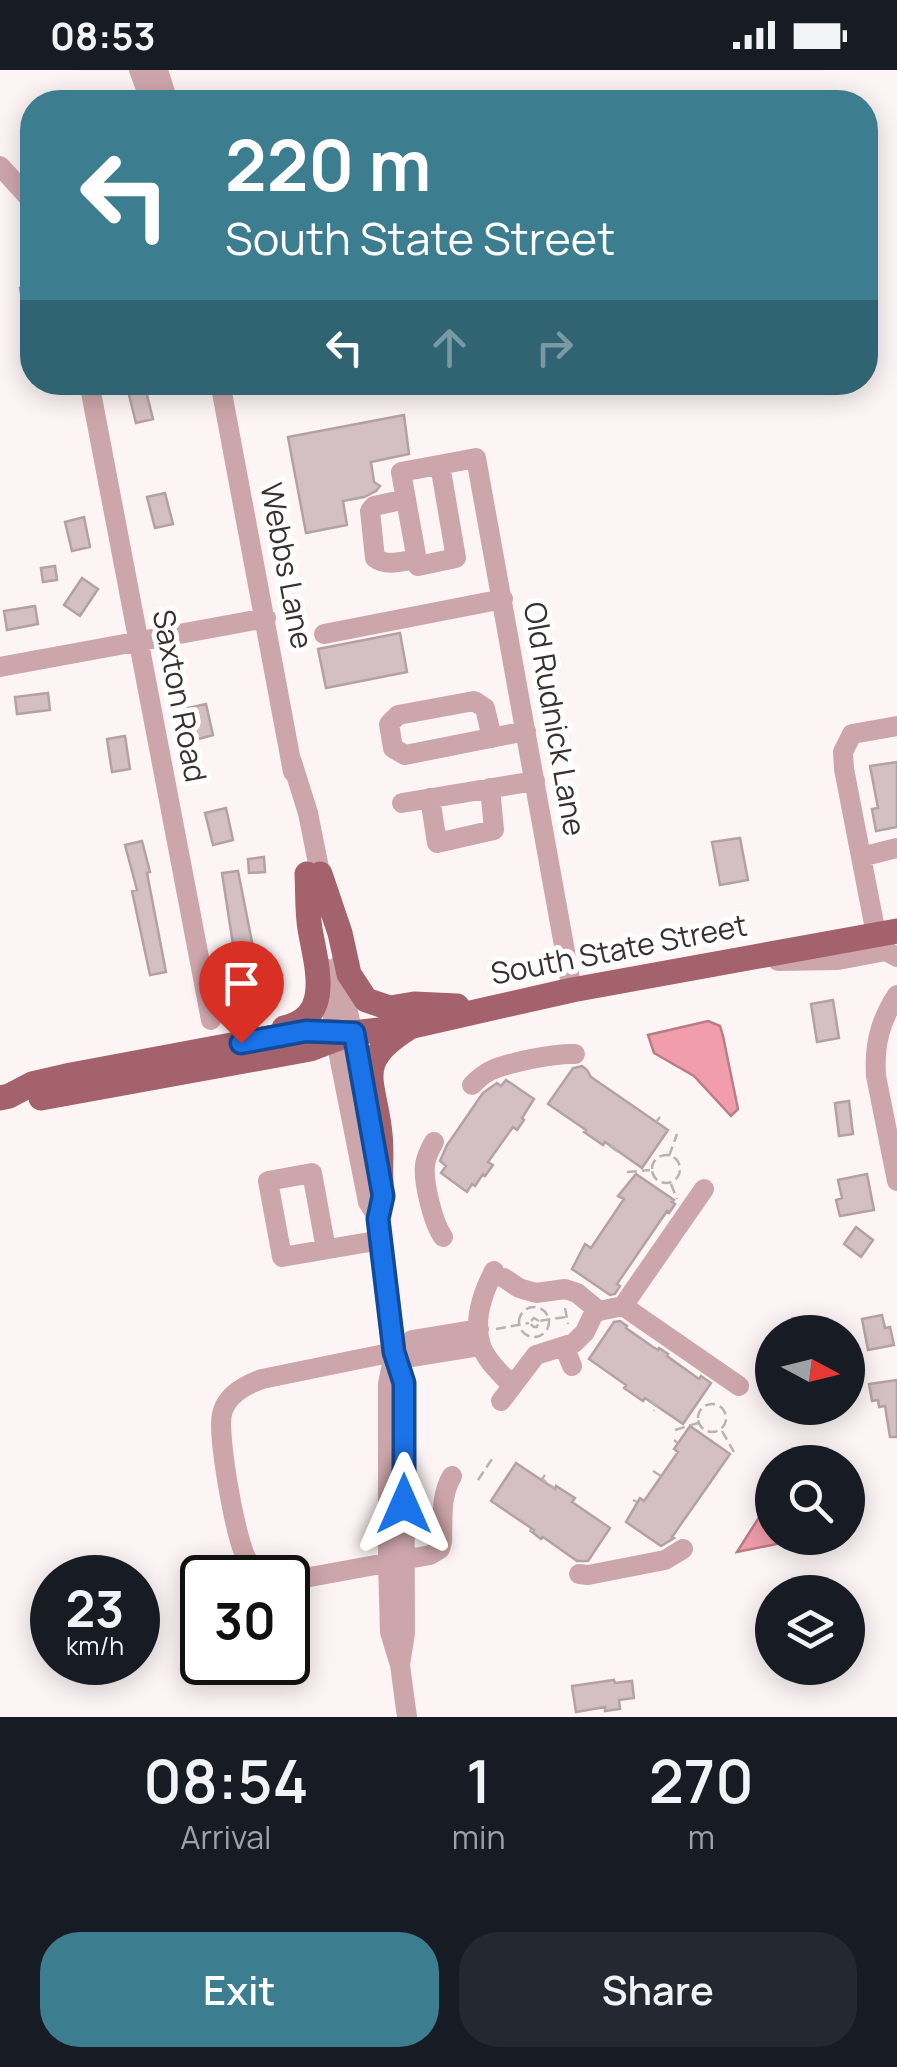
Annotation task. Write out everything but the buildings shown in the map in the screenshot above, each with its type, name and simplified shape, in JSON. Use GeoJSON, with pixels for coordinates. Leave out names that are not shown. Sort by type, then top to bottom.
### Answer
{"type":"FeatureCollection","features":[{"type":"Feature","properties":{"kind":"main road"},"geometry":{"type":"LineString","coordinates":[[313,874],[340,933],[349,974],[366,1000],[390,1008],[414,1004],[492,1008]]}},
{"type":"Feature","properties":{"kind":"main road"},"geometry":{"type":"LineString","coordinates":[[143,1062],[192,1046],[295,1026],[312,1012],[318,984],[310,925],[313,874]]}},
{"type":"Feature","properties":{"kind":"main road","name":"South State Street"},"geometry":{"type":"LineString","coordinates":[[4,1097],[32,1084],[306,1031],[342,1035],[412,1026],[572,990],[887,932]]}},
{"type":"Feature","properties":{"kind":"main road"},"geometry":{"type":"LineString","coordinates":[[380,1182],[380,1134],[370,1076],[382,1048],[412,1026]]}},
{"type":"Feature","properties":{"kind":"main road","name":"South State Street"},"geometry":{"type":"LineString","coordinates":[[4,1097],[38,1099],[310,1049],[342,1035]]}},
{"type":"Feature","properties":{"kind":"street"},"geometry":{"type":"LineString","coordinates":[[0,166],[20,188]]}},
{"type":"Feature","properties":{"kind":"street","name":"Saxton Road"},"geometry":{"type":"LineString","coordinates":[[90,395],[211,1020]]}},
{"type":"Feature","properties":{"kind":"street","name":"Webbs Lane"},"geometry":{"type":"LineString","coordinates":[[223,395],[292,762],[297,813],[313,874],[342,1035]]}},
{"type":"Feature","properties":{"kind":"street","name":"Old Rudnick Lane"},"geometry":{"type":"LineString","coordinates":[[440,465],[476,458],[572,990]]}},
{"type":"Feature","properties":{"kind":"street"},"geometry":{"type":"LineString","coordinates":[[440,465],[456,558],[418,566],[400,472],[440,465]]}},
{"type":"Feature","properties":{"kind":"street"},"geometry":{"type":"LineString","coordinates":[[406,500],[374,506],[370,511],[375,558],[388,564],[417,559]]}},
{"type":"Feature","properties":{"kind":"street"},"geometry":{"type":"LineString","coordinates":[[324,634],[502,599]]}},
{"type":"Feature","properties":{"kind":"street"},"geometry":{"type":"LineString","coordinates":[[0,668],[266,618]]}},
{"type":"Feature","properties":{"kind":"street"},"geometry":{"type":"LineString","coordinates":[[492,738],[485,708],[474,701],[398,714],[389,724],[394,748],[405,755],[492,738],[526,731]]}},
{"type":"Feature","properties":{"kind":"street"},"geometry":{"type":"LineString","coordinates":[[887,932],[861,856],[843,752],[852,734],[897,726]]}},
{"type":"Feature","properties":{"kind":"street"},"geometry":{"type":"LineString","coordinates":[[402,803],[534,781]]}},
{"type":"Feature","properties":{"kind":"street"},"geometry":{"type":"LineString","coordinates":[[430,798],[437,843],[494,830],[490,788]]}},
{"type":"Feature","properties":{"kind":"street"},"geometry":{"type":"LineString","coordinates":[[861,856],[897,848]]}},
{"type":"Feature","properties":{"kind":"street"},"geometry":{"type":"LineString","coordinates":[[731,961],[838,960],[886,951],[897,956]]}},
{"type":"Feature","properties":{"kind":"street"},"geometry":{"type":"LineString","coordinates":[[897,995],[881,1025],[875,1060],[897,1181]]}},
{"type":"Feature","properties":{"kind":"street"},"geometry":{"type":"LineString","coordinates":[[342,1035],[383,1196],[380,1229],[394,1352],[388,1384],[396,1562],[390,1632],[400,1665],[407,1717]]}},
{"type":"Feature","properties":{"kind":"street"},"geometry":{"type":"LineString","coordinates":[[342,1035],[368,1202],[380,1229]]}},
{"type":"Feature","properties":{"kind":"street"},"geometry":{"type":"LineString","coordinates":[[472,1085],[492,1070],[576,1054]]}},
{"type":"Feature","properties":{"kind":"street"},"geometry":{"type":"LineString","coordinates":[[434,1142],[425,1167],[426,1179],[437,1229],[444,1237]]}},
{"type":"Feature","properties":{"kind":"street"},"geometry":{"type":"LineString","coordinates":[[599,1311],[576,1293],[560,1289],[536,1293],[499,1275],[482,1294],[484,1333],[490,1361],[507,1394],[536,1355],[569,1344],[585,1332],[593,1314],[623,1306],[704,1188]]}},
{"type":"Feature","properties":{"kind":"street"},"geometry":{"type":"LineString","coordinates":[[326,1249],[380,1229]]}},
{"type":"Feature","properties":{"kind":"street"},"geometry":{"type":"LineString","coordinates":[[558,1268],[560,1289]]}},
{"type":"Feature","properties":{"kind":"street"},"geometry":{"type":"LineString","coordinates":[[623,1306],[740,1386]]}},
{"type":"Feature","properties":{"kind":"street"},"geometry":{"type":"LineString","coordinates":[[245,1555],[221,1435],[222,1411],[232,1396],[243,1386],[262,1379],[394,1352],[413,1357],[484,1333]]}},
{"type":"Feature","properties":{"kind":"street"},"geometry":{"type":"LineString","coordinates":[[569,1344],[572,1366]]}},
{"type":"Feature","properties":{"kind":"street"},"geometry":{"type":"LineString","coordinates":[[310,1576],[430,1555],[440,1549],[444,1497],[452,1476]]}},
{"type":"Feature","properties":{"kind":"street"},"geometry":{"type":"LineString","coordinates":[[579,1574],[665,1560],[684,1549]]}},
{"type":"Feature","properties":{"kind":"path"},"geometry":{"type":"LineString","coordinates":[[669,1156],[677,1134]]}},
{"type":"Feature","properties":{"kind":"path"},"geometry":{"type":"LineString","coordinates":[[610,1146],[618,1151],[614,1156]]}},
{"type":"Feature","properties":{"kind":"path"},"geometry":{"type":"LineString","coordinates":[[669,1156],[680,1168],[678,1176],[670,1182],[660,1182],[652,1170],[656,1159],[669,1156]]}},
{"type":"Feature","properties":{"kind":"path"},"geometry":{"type":"LineString","coordinates":[[680,1168],[688,1167]]}},
{"type":"Feature","properties":{"kind":"path"},"geometry":{"type":"LineString","coordinates":[[627,1172],[652,1170]]}},
{"type":"Feature","properties":{"kind":"path"},"geometry":{"type":"LineString","coordinates":[[670,1182],[680,1202]]}},
{"type":"Feature","properties":{"kind":"path"},"geometry":{"type":"LineString","coordinates":[[560,1289],[569,1344]]}},
{"type":"Feature","properties":{"kind":"path"},"geometry":{"type":"LineString","coordinates":[[530,1307],[542,1310],[549,1320],[547,1330],[537,1338],[524,1335],[519,1326],[520,1315],[530,1307]]}},
{"type":"Feature","properties":{"kind":"path"},"geometry":{"type":"LineString","coordinates":[[484,1333],[530,1324],[534,1318],[538,1322],[566,1316]]}},
{"type":"Feature","properties":{"kind":"path"},"geometry":{"type":"LineString","coordinates":[[711,1404],[712,1393]]}},
{"type":"Feature","properties":{"kind":"path"},"geometry":{"type":"LineString","coordinates":[[650,1401],[658,1406],[654,1411]]}},
{"type":"Feature","properties":{"kind":"path"},"geometry":{"type":"LineString","coordinates":[[711,1404],[720,1406],[726,1414],[721,1430],[706,1431],[699,1423],[700,1411],[711,1404]]}},
{"type":"Feature","properties":{"kind":"path"},"geometry":{"type":"LineString","coordinates":[[726,1414],[734,1412]]}},
{"type":"Feature","properties":{"kind":"path"},"geometry":{"type":"LineString","coordinates":[[675,1430],[699,1423]]}},
{"type":"Feature","properties":{"kind":"path"},"geometry":{"type":"LineString","coordinates":[[721,1430],[734,1452]]}},
{"type":"Feature","properties":{"kind":"path"},"geometry":{"type":"LineString","coordinates":[[478,1480],[494,1456]]}},
{"type":"Feature","properties":{"kind":"path"},"geometry":{"type":"LineString","coordinates":[[652,1470],[661,1476]]}},
{"type":"Feature","properties":{"kind":"path"},"geometry":{"type":"LineString","coordinates":[[545,1475],[542,1479],[555,1489]]}},
{"type":"Feature","properties":{"kind":"shaded area"},"geometry":{"type":"Polygon","coordinates":[[[708,1021],[720,1026],[723,1036],[738,1109],[731,1116],[694,1076],[654,1053],[648,1035],[708,1021]]]}},
{"type":"Feature","properties":{"kind":"shaded area"},"geometry":{"type":"Polygon","coordinates":[[[755,1524],[755,1548],[737,1552],[755,1524]]]}},
{"type":"Feature","properties":{"kind":"route"},"geometry":{"type":"LineString","coordinates":[[241,1043],[306,1031],[354,1033],[383,1196],[378,1219],[394,1352],[404,1383],[404,1504]]}}]}
